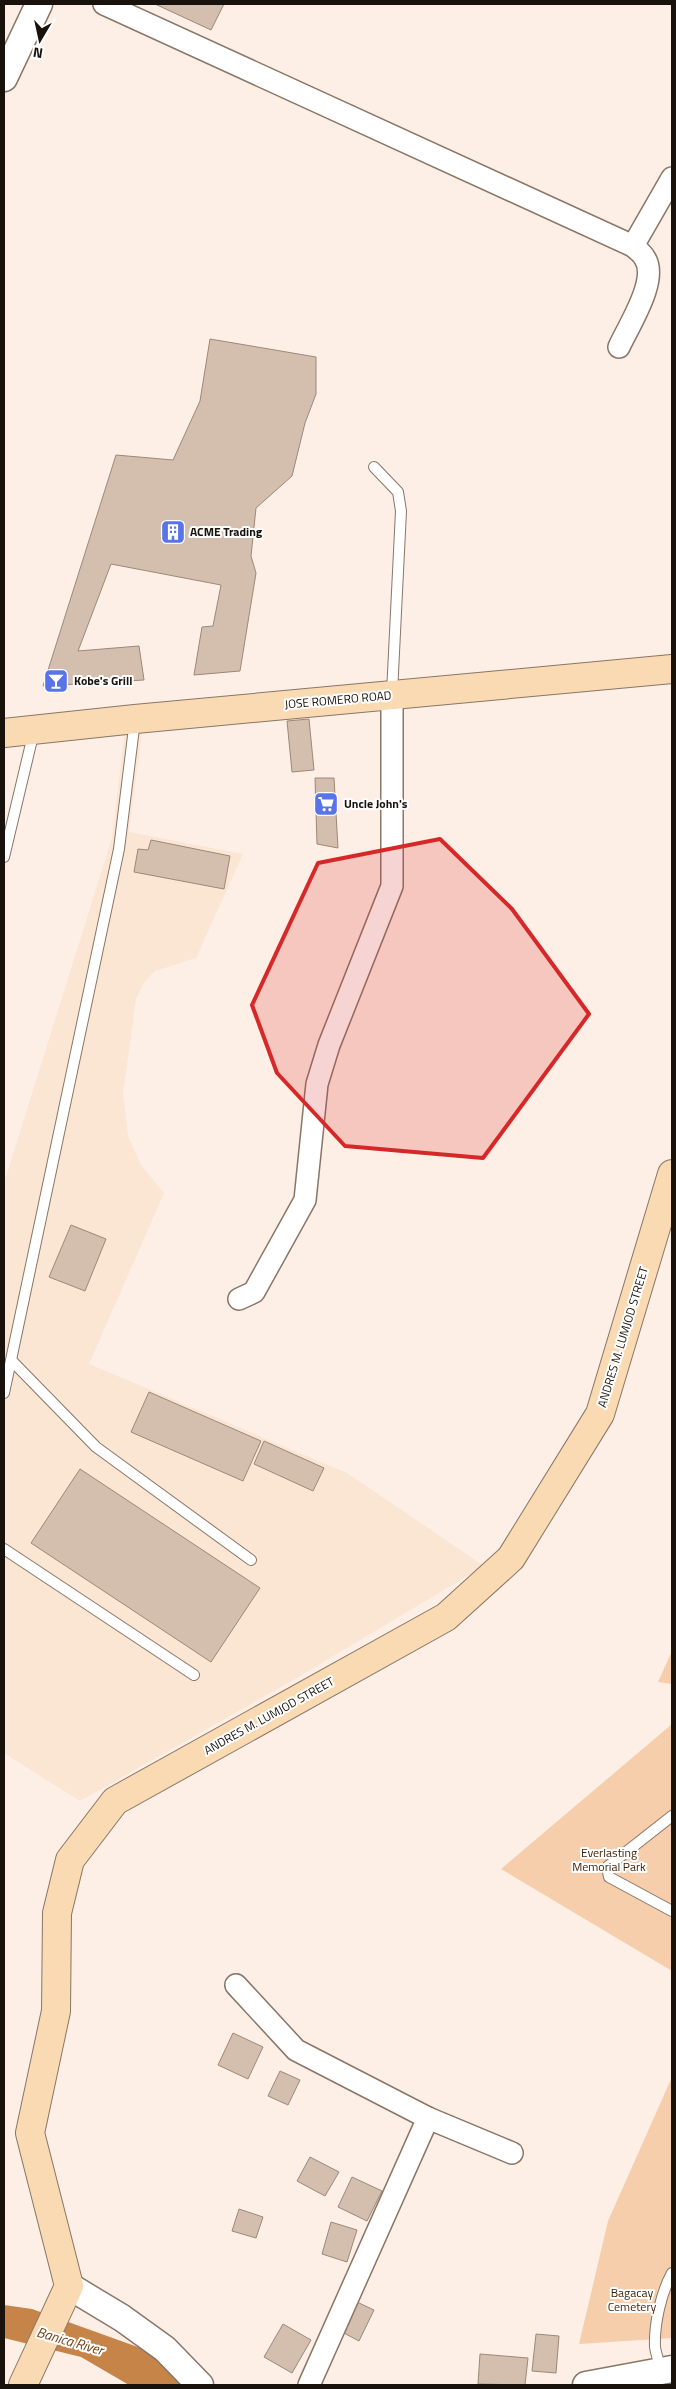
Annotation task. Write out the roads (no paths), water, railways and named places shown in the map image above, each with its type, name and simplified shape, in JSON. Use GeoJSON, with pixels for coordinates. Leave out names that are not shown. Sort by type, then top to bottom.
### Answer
{"type":"FeatureCollection","features":[{"type":"Feature","properties":{"kind":"main road","name":"JOSE ROMERO ROAD"},"geometry":{"type":"LineString","coordinates":[[4,733],[135,718],[672,669]]}},
{"type":"Feature","properties":{"kind":"main road","name":"ANDRES M. LUMJOD STREET"},"geometry":{"type":"LineString","coordinates":[[64,2297],[30,2133],[56,2011],[57,1913],[70,1860],[115,1801],[446,1617],[511,1558],[600,1414],[672,1174]]}},
{"type":"Feature","properties":{"kind":"main road"},"geometry":{"type":"LineString","coordinates":[[24,2381],[64,2297]]}},
{"type":"Feature","properties":{"kind":"street"},"geometry":{"type":"LineString","coordinates":[[4,78],[39,4]]}},
{"type":"Feature","properties":{"kind":"street"},"geometry":{"type":"LineString","coordinates":[[104,4],[633,246],[644,256],[650,274],[648,286],[619,347]]}},
{"type":"Feature","properties":{"kind":"street"},"geometry":{"type":"LineString","coordinates":[[633,246],[672,178]]}},
{"type":"Feature","properties":{"kind":"street"},"geometry":{"type":"LineString","coordinates":[[239,1299],[254,1292],[305,1200],[317,1084],[329,1045],[392,886],[392,695]]}},
{"type":"Feature","properties":{"kind":"street"},"geometry":{"type":"LineString","coordinates":[[236,1985],[296,2050],[428,2118],[512,2153]]}},
{"type":"Feature","properties":{"kind":"street"},"geometry":{"type":"LineString","coordinates":[[309,2385],[428,2118]]}},
{"type":"Feature","properties":{"kind":"street"},"geometry":{"type":"LineString","coordinates":[[64,2297],[122,2318],[165,2349],[200,2385]]}},
{"type":"Feature","properties":{"kind":"street"},"geometry":{"type":"LineString","coordinates":[[586,2385],[667,2369]]}},
{"type":"Feature","properties":{"kind":"lane"},"geometry":{"type":"LineString","coordinates":[[374,467],[398,492],[401,510],[392,695]]}},
{"type":"Feature","properties":{"kind":"lane"},"geometry":{"type":"LineString","coordinates":[[4,1393],[120,849],[135,718]]}},
{"type":"Feature","properties":{"kind":"lane"},"geometry":{"type":"LineString","coordinates":[[4,857],[34,730]]}},
{"type":"Feature","properties":{"kind":"lane"},"geometry":{"type":"LineString","coordinates":[[12,1361],[96,1447],[251,1560]]}},
{"type":"Feature","properties":{"kind":"lane"},"geometry":{"type":"LineString","coordinates":[[4,1549],[194,1676]]}},
{"type":"Feature","properties":{"kind":"lane"},"geometry":{"type":"LineString","coordinates":[[672,1816],[607,1867],[609,1877],[672,1911]]}},
{"type":"Feature","properties":{"kind":"lane"},"geometry":{"type":"LineString","coordinates":[[667,2369],[655,2347],[660,2310],[672,2273]]}},
{"type":"Feature","properties":{"kind":"water","name":"Banica River"},"geometry":{"type":"Polygon","coordinates":[[[4,2305],[32,2309],[160,2355],[190,2385],[129,2385],[81,2357],[4,2338],[4,2305]]]}},
{"type":"Feature","properties":{"kind":"place","name":"ACME Trading"},"geometry":{"type":"Point","coordinates":[173,532]}},
{"type":"Feature","properties":{"kind":"place","name":"Kobe's Grill"},"geometry":{"type":"Point","coordinates":[56,681]}},
{"type":"Feature","properties":{"kind":"place","name":"Uncle John's"},"geometry":{"type":"Point","coordinates":[326,804]}},
{"type":"Feature","properties":{"kind":"park label","name":"Everlasting Memorial Park"},"geometry":{"type":"Point","coordinates":[609,1860]}},
{"type":"Feature","properties":{"kind":"park label","name":"Bagacay Cemetery"},"geometry":{"type":"Point","coordinates":[632,2300]}}]}
